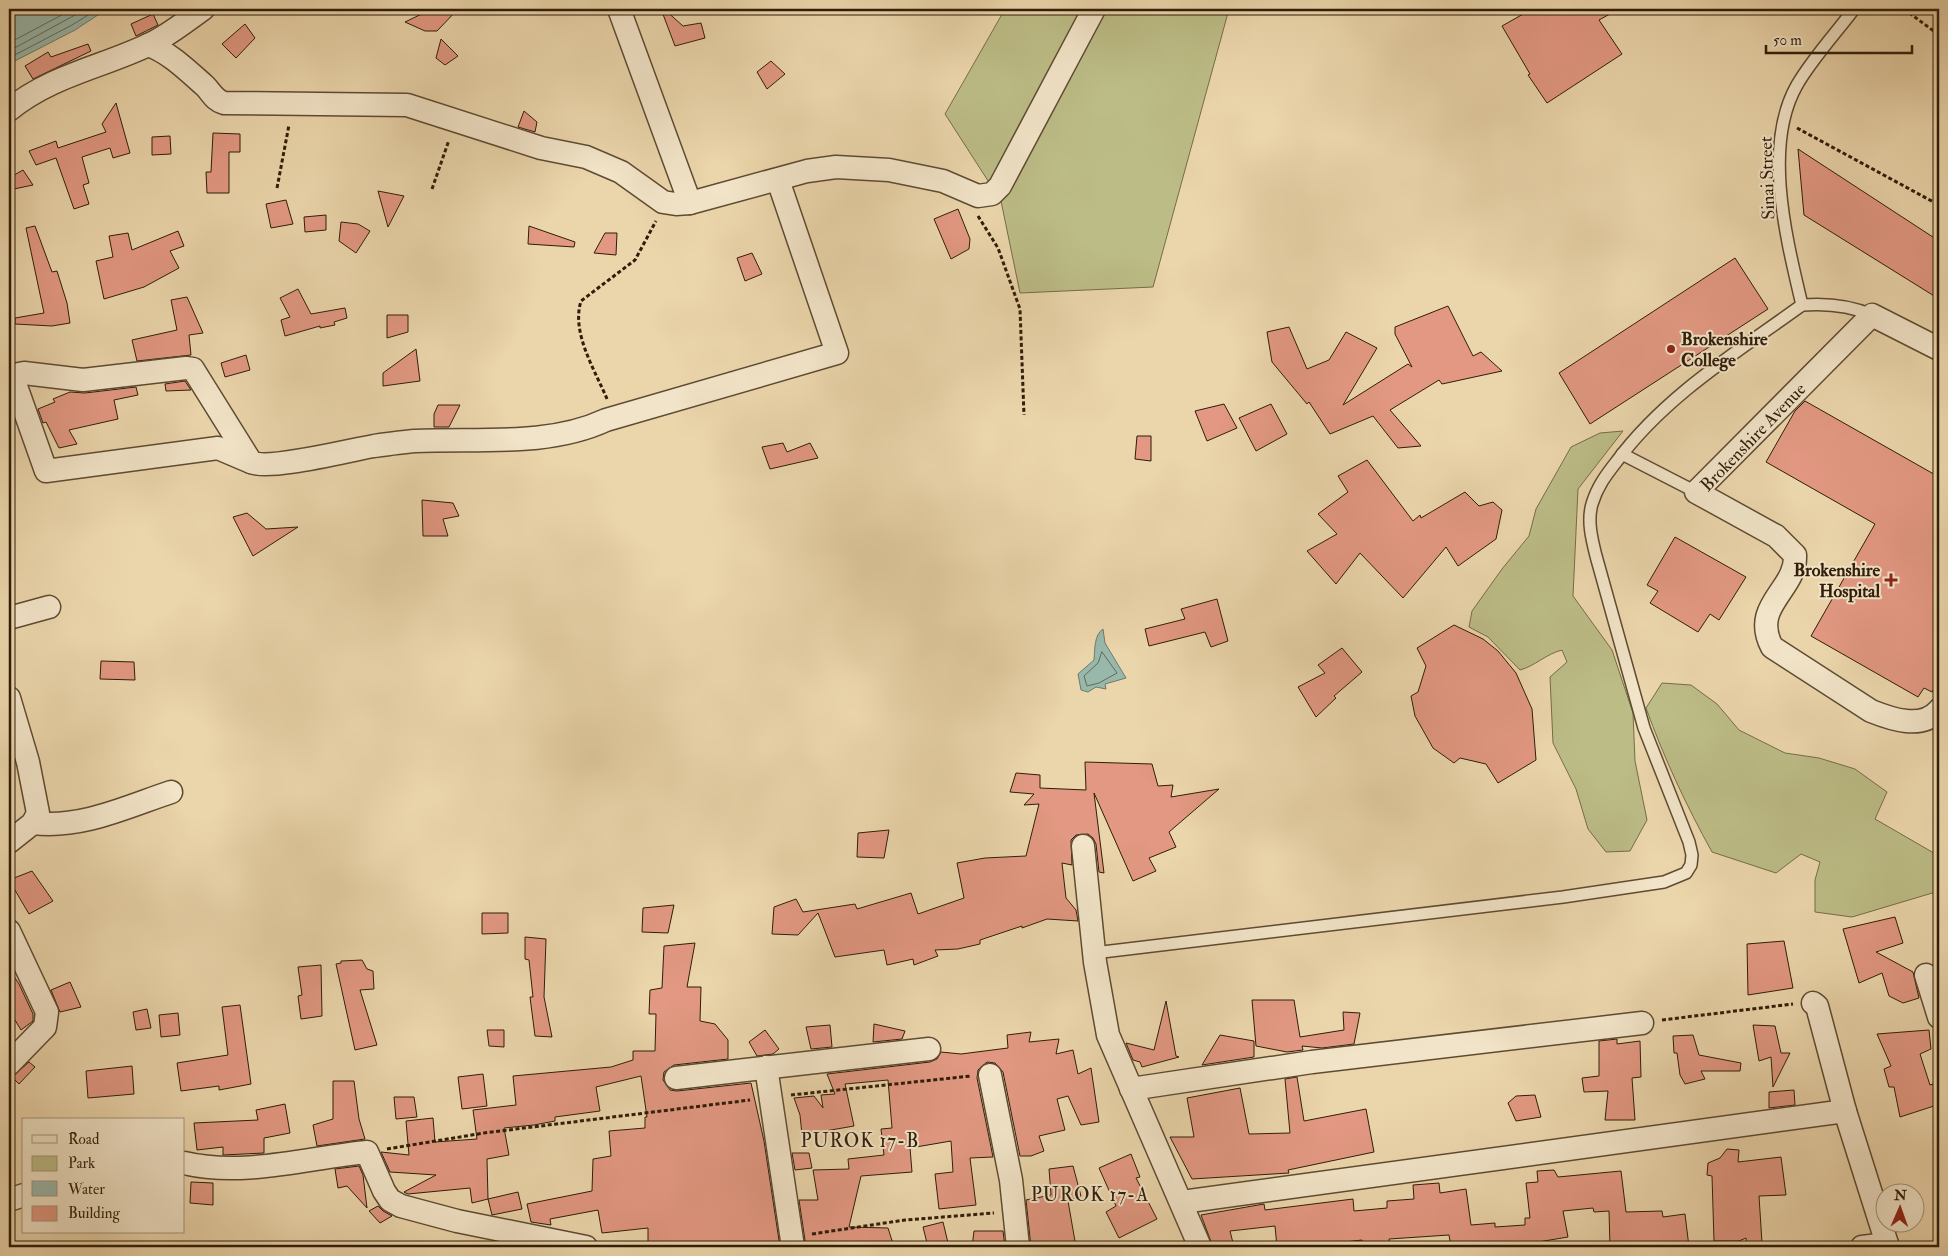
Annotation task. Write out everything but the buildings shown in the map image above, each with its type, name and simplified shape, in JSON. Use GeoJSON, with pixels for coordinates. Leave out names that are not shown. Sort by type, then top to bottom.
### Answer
{"type":"FeatureCollection","features":[{"type":"Feature","properties":{"kind":"street"},"geometry":{"type":"LineString","coordinates":[[9,110],[37,90],[76,72],[148,45],[203,9]]}},
{"type":"Feature","properties":{"kind":"street"},"geometry":{"type":"LineString","coordinates":[[619,9],[683,203]]}},
{"type":"Feature","properties":{"kind":"street"},"geometry":{"type":"LineString","coordinates":[[148,45],[177,62],[207,88],[216,101],[230,104],[292,105],[319,103],[407,105],[541,148],[586,157],[621,172],[663,202],[683,203],[807,172],[836,167],[889,170],[943,181],[978,196],[992,194],[1000,186],[1094,9]]}},
{"type":"Feature","properties":{"kind":"street"},"geometry":{"type":"LineString","coordinates":[[251,462],[192,369],[83,380],[24,373],[10,375],[46,470],[218,448],[258,465],[274,464],[348,450],[414,441],[531,437],[580,430],[615,418],[837,354],[778,180]]}},
{"type":"Feature","properties":{"kind":"street"},"geometry":{"type":"LineString","coordinates":[[1872,315],[1939,348]]}},
{"type":"Feature","properties":{"kind":"street","name":"Brokenshire Avenue"},"geometry":{"type":"LineString","coordinates":[[1872,315],[1696,492],[1776,536],[1794,555],[1792,574],[1773,601],[1767,621],[1768,640],[1772,647],[1871,711],[1886,717],[1914,721],[1926,719],[1939,710]]}},
{"type":"Feature","properties":{"kind":"street"},"geometry":{"type":"LineString","coordinates":[[9,618],[49,607]]}},
{"type":"Feature","properties":{"kind":"street"},"geometry":{"type":"LineString","coordinates":[[9,698],[28,762],[38,813],[34,823],[9,842]]}},
{"type":"Feature","properties":{"kind":"street"},"geometry":{"type":"LineString","coordinates":[[34,823],[50,825],[76,823],[171,792]]}},
{"type":"Feature","properties":{"kind":"street"},"geometry":{"type":"LineString","coordinates":[[1083,846],[1094,953],[1108,1035],[1200,1247]]}},
{"type":"Feature","properties":{"kind":"street"},"geometry":{"type":"LineString","coordinates":[[9,931],[47,1012],[48,1020],[45,1027],[9,1064]]}},
{"type":"Feature","properties":{"kind":"street"},"geometry":{"type":"LineString","coordinates":[[1926,975],[1939,1017]]}},
{"type":"Feature","properties":{"kind":"street"},"geometry":{"type":"LineString","coordinates":[[1813,1003],[1817,1006],[1845,1111],[1887,1246],[1862,1247]]}},
{"type":"Feature","properties":{"kind":"street"},"geometry":{"type":"LineString","coordinates":[[1130,1089],[1312,1062],[1642,1023]]}},
{"type":"Feature","properties":{"kind":"street"},"geometry":{"type":"LineString","coordinates":[[676,1078],[929,1049]]}},
{"type":"Feature","properties":{"kind":"street"},"geometry":{"type":"LineString","coordinates":[[766,1067],[792,1242]]}},
{"type":"Feature","properties":{"kind":"street"},"geometry":{"type":"LineString","coordinates":[[990,1075],[1011,1180],[1018,1247]]}},
{"type":"Feature","properties":{"kind":"street"},"geometry":{"type":"LineString","coordinates":[[1182,1202],[1845,1111]]}},
{"type":"Feature","properties":{"kind":"street"},"geometry":{"type":"LineString","coordinates":[[185,1163],[204,1168],[247,1168],[323,1156],[367,1152],[384,1191],[390,1200],[401,1206],[457,1221],[586,1247]]}},
{"type":"Feature","properties":{"kind":"street"},"geometry":{"type":"LineString","coordinates":[[9,1200],[22,1196]]}},
{"type":"Feature","properties":{"kind":"lane","name":"Sinai Street"},"geometry":{"type":"LineString","coordinates":[[1802,305],[1789,250],[1783,207],[1780,157],[1783,121],[1797,85],[1854,9]]}},
{"type":"Feature","properties":{"kind":"lane"},"geometry":{"type":"LineString","coordinates":[[1094,953],[1563,897],[1664,882],[1686,873],[1691,865],[1692,855],[1689,842],[1644,728],[1590,530],[1591,505],[1600,484],[1650,421],[1700,378],[1802,305],[1838,305],[1856,308],[1872,315]]}},
{"type":"Feature","properties":{"kind":"lane"},"geometry":{"type":"LineString","coordinates":[[1622,454],[1696,492]]}},
{"type":"Feature","properties":{"kind":"path"},"geometry":{"type":"LineString","coordinates":[[1904,9],[1939,35]]}},
{"type":"Feature","properties":{"kind":"path"},"geometry":{"type":"LineString","coordinates":[[277,188],[292,105]]}},
{"type":"Feature","properties":{"kind":"path"},"geometry":{"type":"LineString","coordinates":[[432,189],[456,121]]}},
{"type":"Feature","properties":{"kind":"path"},"geometry":{"type":"LineString","coordinates":[[1783,121],[1939,205]]}},
{"type":"Feature","properties":{"kind":"path"},"geometry":{"type":"LineString","coordinates":[[969,192],[980,222],[998,248],[1020,309],[1024,415]]}},
{"type":"Feature","properties":{"kind":"path"},"geometry":{"type":"LineString","coordinates":[[615,418],[585,346],[578,324],[578,310],[581,301],[635,260],[658,217],[683,203]]}},
{"type":"Feature","properties":{"kind":"path"},"geometry":{"type":"LineString","coordinates":[[1642,1023],[1813,1003]]}},
{"type":"Feature","properties":{"kind":"path"},"geometry":{"type":"LineString","coordinates":[[367,1152],[484,1133],[771,1098],[990,1075]]}},
{"type":"Feature","properties":{"kind":"path"},"geometry":{"type":"LineString","coordinates":[[792,1242],[904,1220],[1014,1211]]}},
{"type":"Feature","properties":{"kind":"green space"},"geometry":{"type":"Polygon","coordinates":[[[1005,9],[1229,9],[1153,287],[1020,293],[1001,201],[945,114],[1005,9]]]}},
{"type":"Feature","properties":{"kind":"green space"},"geometry":{"type":"Polygon","coordinates":[[[1623,431],[1578,489],[1573,596],[1612,650],[1633,713],[1635,761],[1647,820],[1630,851],[1606,852],[1588,829],[1576,789],[1553,743],[1550,677],[1567,662],[1562,650],[1520,670],[1488,637],[1469,627],[1472,611],[1502,569],[1529,536],[1536,509],[1571,447],[1600,433],[1623,431]]]}},
{"type":"Feature","properties":{"kind":"green space"},"geometry":{"type":"Polygon","coordinates":[[[1662,683],[1691,685],[1717,704],[1739,730],[1785,753],[1819,758],[1855,769],[1887,792],[1875,819],[1939,856],[1939,891],[1852,917],[1815,912],[1815,880],[1820,862],[1801,854],[1776,873],[1712,852],[1676,781],[1646,708],[1662,683]]]}},
{"type":"Feature","properties":{"kind":"water"},"geometry":{"type":"Polygon","coordinates":[[[9,9],[107,9],[75,30],[9,64],[9,9]]]}},
{"type":"Feature","properties":{"kind":"water"},"geometry":{"type":"Polygon","coordinates":[[[1103,629],[1105,643],[1126,678],[1105,684],[1106,689],[1096,687],[1088,692],[1081,690],[1078,674],[1094,660],[1096,639],[1103,629]]]}},
{"type":"Feature","properties":{"kind":"water"},"geometry":{"type":"Polygon","coordinates":[[[151,1242],[279,1243],[327,1247],[35,1247],[151,1242]]]}},
{"type":"Feature","properties":{"kind":"place","name":"Brokenshire College"},"geometry":{"type":"Point","coordinates":[1671,349]}},
{"type":"Feature","properties":{"kind":"place","name":"Brokenshire Hospital"},"geometry":{"type":"Point","coordinates":[1891,580]}},
{"type":"Feature","properties":{"kind":"district","name":"PUROK 17-B"},"geometry":{"type":"Point","coordinates":[860,1140]}},
{"type":"Feature","properties":{"kind":"district","name":"PUROK 17-A"},"geometry":{"type":"Point","coordinates":[1090,1194]}}]}
